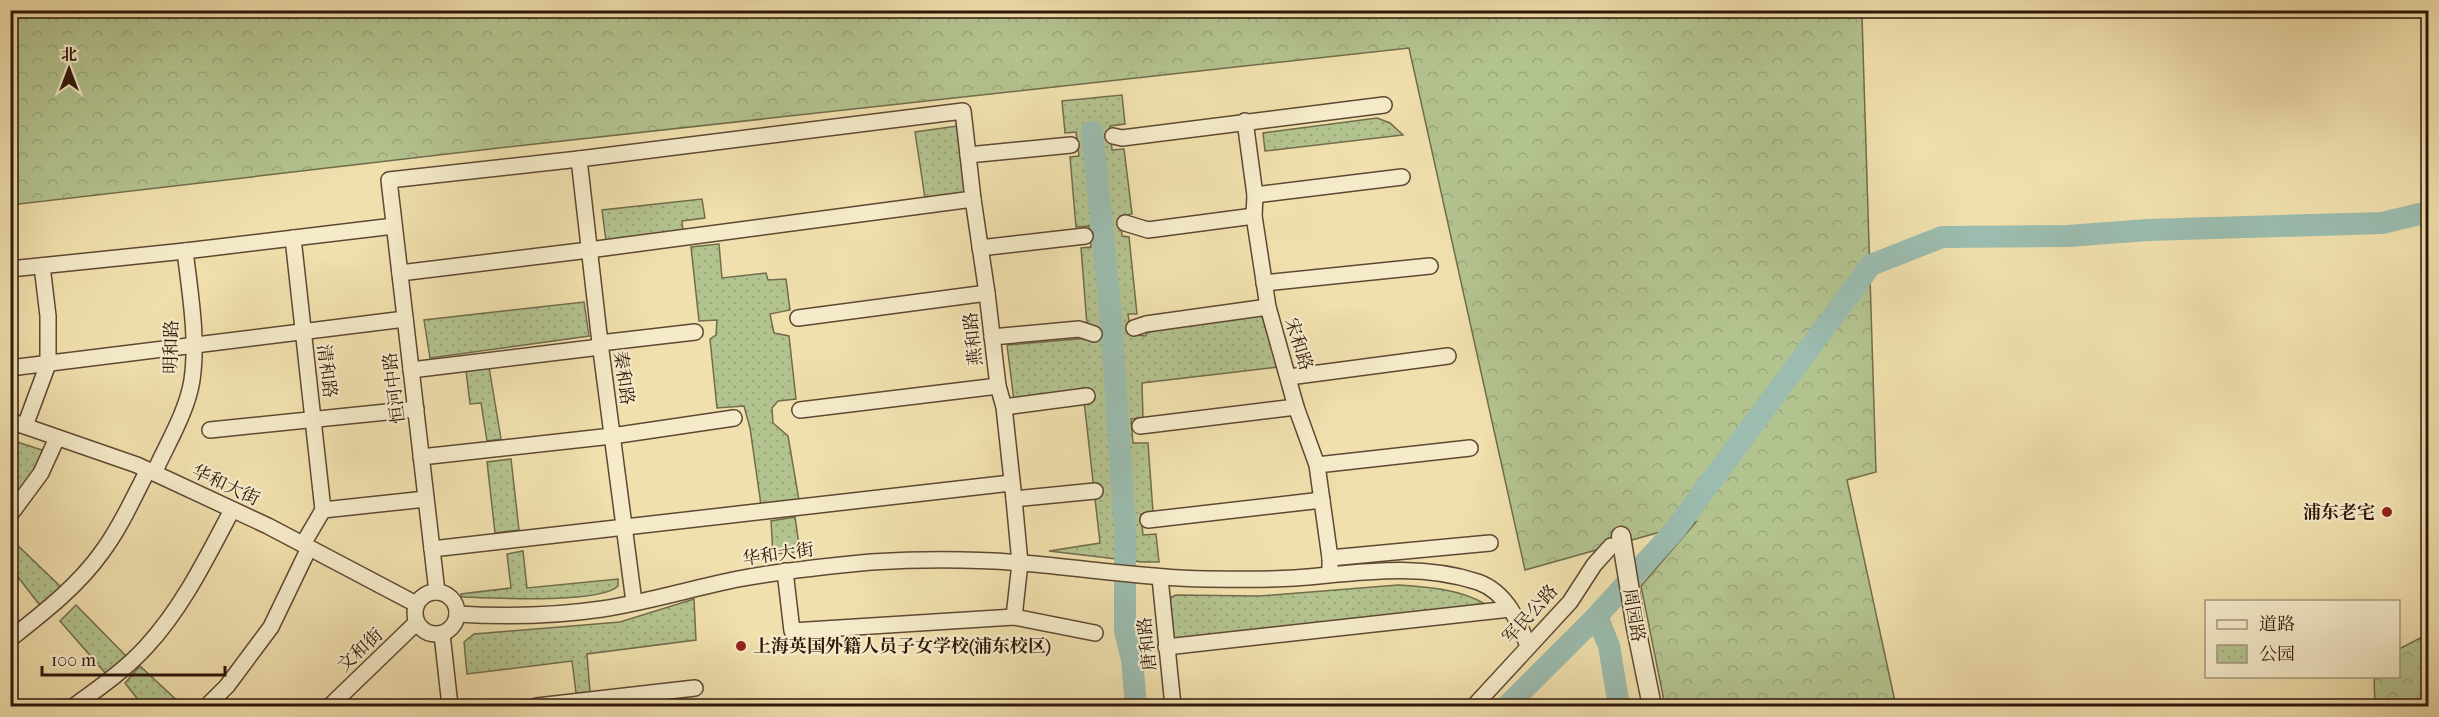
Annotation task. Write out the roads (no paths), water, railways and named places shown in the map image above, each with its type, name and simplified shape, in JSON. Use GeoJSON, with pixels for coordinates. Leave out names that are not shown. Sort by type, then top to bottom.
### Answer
{"type":"FeatureCollection","features":[{"type":"Feature","properties":{"kind":"street"},"geometry":{"type":"LineString","coordinates":[[1113,135],[1122,138],[1384,105]]}},
{"type":"Feature","properties":{"kind":"street","name":"燕和路"},"geometry":{"type":"LineString","coordinates":[[579,159],[963,111],[998,386],[1004,408],[1014,499],[1020,563],[1014,617]]}},
{"type":"Feature","properties":{"kind":"street","name":"宋和路"},"geometry":{"type":"LineString","coordinates":[[1245,121],[1255,195],[1254,216],[1268,307],[1296,407],[1317,465],[1330,558],[1330,574]]}},
{"type":"Feature","properties":{"kind":"street"},"geometry":{"type":"LineString","coordinates":[[968,155],[1071,145]]}},
{"type":"Feature","properties":{"kind":"street","name":"恒河中路"},"geometry":{"type":"LineString","coordinates":[[437,592],[389,180],[579,159]]}},
{"type":"Feature","properties":{"kind":"street","name":"秦和路"},"geometry":{"type":"LineString","coordinates":[[579,159],[600,345],[634,602]]}},
{"type":"Feature","properties":{"kind":"street"},"geometry":{"type":"LineString","coordinates":[[1255,195],[1402,177]]}},
{"type":"Feature","properties":{"kind":"street"},"geometry":{"type":"LineString","coordinates":[[400,273],[973,199]]}},
{"type":"Feature","properties":{"kind":"street"},"geometry":{"type":"LineString","coordinates":[[1125,223],[1148,230],[1254,216]]}},
{"type":"Feature","properties":{"kind":"street"},"geometry":{"type":"LineString","coordinates":[[10,268],[185,251],[394,226]]}},
{"type":"Feature","properties":{"kind":"street"},"geometry":{"type":"LineString","coordinates":[[980,248],[1085,236]]}},
{"type":"Feature","properties":{"kind":"street","name":"清和路"},"geometry":{"type":"LineString","coordinates":[[293,238],[323,510]]}},
{"type":"Feature","properties":{"kind":"street","name":"明和路"},"geometry":{"type":"LineString","coordinates":[[10,639],[46,611],[101,554],[151,472],[179,419],[192,380],[193,346],[185,251]]}},
{"type":"Feature","properties":{"kind":"street"},"geometry":{"type":"LineString","coordinates":[[18,424],[48,364],[48,316],[42,266]]}},
{"type":"Feature","properties":{"kind":"street"},"geometry":{"type":"LineString","coordinates":[[1264,283],[1430,266]]}},
{"type":"Feature","properties":{"kind":"street"},"geometry":{"type":"LineString","coordinates":[[798,318],[987,293]]}},
{"type":"Feature","properties":{"kind":"street"},"geometry":{"type":"LineString","coordinates":[[1134,328],[1146,324],[1268,307]]}},
{"type":"Feature","properties":{"kind":"street"},"geometry":{"type":"LineString","coordinates":[[10,368],[405,319]]}},
{"type":"Feature","properties":{"kind":"street"},"geometry":{"type":"LineString","coordinates":[[992,337],[1079,329],[1094,334]]}},
{"type":"Feature","properties":{"kind":"street"},"geometry":{"type":"LineString","coordinates":[[411,370],[695,332]]}},
{"type":"Feature","properties":{"kind":"street"},"geometry":{"type":"LineString","coordinates":[[1289,377],[1448,356]]}},
{"type":"Feature","properties":{"kind":"street"},"geometry":{"type":"LineString","coordinates":[[800,410],[998,386]]}},
{"type":"Feature","properties":{"kind":"street"},"geometry":{"type":"LineString","coordinates":[[1004,408],[1087,396]]}},
{"type":"Feature","properties":{"kind":"street"},"geometry":{"type":"LineString","coordinates":[[1140,426],[1296,407]]}},
{"type":"Feature","properties":{"kind":"street"},"geometry":{"type":"LineString","coordinates":[[210,430],[416,409]]}},
{"type":"Feature","properties":{"kind":"street"},"geometry":{"type":"LineString","coordinates":[[421,457],[612,436],[734,418]]}},
{"type":"Feature","properties":{"kind":"street","name":"华和大街"},"geometry":{"type":"LineString","coordinates":[[18,424],[151,472],[306,546],[416,604]]}},
{"type":"Feature","properties":{"kind":"street"},"geometry":{"type":"LineString","coordinates":[[10,515],[41,473],[57,438]]}},
{"type":"Feature","properties":{"kind":"street"},"geometry":{"type":"LineString","coordinates":[[1317,465],[1470,447]]}},
{"type":"Feature","properties":{"kind":"street"},"geometry":{"type":"LineString","coordinates":[[432,549],[624,529],[1011,483]]}},
{"type":"Feature","properties":{"kind":"street"},"geometry":{"type":"LineString","coordinates":[[1014,499],[1095,491]]}},
{"type":"Feature","properties":{"kind":"street"},"geometry":{"type":"LineString","coordinates":[[207,706],[227,686],[271,627],[323,510],[426,499]]}},
{"type":"Feature","properties":{"kind":"street"},"geometry":{"type":"LineString","coordinates":[[1148,520],[1322,501]]}},
{"type":"Feature","properties":{"kind":"street"},"geometry":{"type":"LineString","coordinates":[[75,706],[117,675],[146,647],[190,588],[232,510]]}},
{"type":"Feature","properties":{"kind":"street","name":"周园路"},"geometry":{"type":"LineString","coordinates":[[1616,541],[1652,706]]}},
{"type":"Feature","properties":{"kind":"street","name":"军民公路"},"geometry":{"type":"LineString","coordinates":[[1474,706],[1570,602],[1594,565],[1616,541]]}},
{"type":"Feature","properties":{"kind":"street"},"geometry":{"type":"LineString","coordinates":[[1330,558],[1491,543]]}},
{"type":"Feature","properties":{"kind":"street","name":"华和大街"},"geometry":{"type":"LineString","coordinates":[[457,614],[512,616],[600,609],[785,572],[872,562],[1020,563],[1153,577],[1264,580],[1398,569],[1438,573],[1481,583],[1501,595],[1518,620],[1528,646]]}},
{"type":"Feature","properties":{"kind":"street"},"geometry":{"type":"LineString","coordinates":[[785,572],[792,630],[1014,617],[1095,633]]}},
{"type":"Feature","properties":{"kind":"street","name":"唐和路"},"geometry":{"type":"LineString","coordinates":[[1153,577],[1167,647],[1173,706]]}},
{"type":"Feature","properties":{"kind":"street"},"geometry":{"type":"LineString","coordinates":[[437,592],[446,595],[454,602],[457,614],[450,629],[442,634],[430,634],[416,623],[414,614],[416,604],[426,594],[437,592]]}},
{"type":"Feature","properties":{"kind":"street"},"geometry":{"type":"LineString","coordinates":[[1167,647],[1510,609]]}},
{"type":"Feature","properties":{"kind":"street","name":"文和街"},"geometry":{"type":"LineString","coordinates":[[330,706],[416,623]]}},
{"type":"Feature","properties":{"kind":"street"},"geometry":{"type":"LineString","coordinates":[[442,634],[450,706]]}},
{"type":"Feature","properties":{"kind":"street"},"geometry":{"type":"LineString","coordinates":[[537,706],[695,688]]}},
{"type":"Feature","properties":{"kind":"waterway"},"geometry":{"type":"LineString","coordinates":[[1092,132],[1110,307],[1125,531],[1125,631],[1132,659],[1136,706]]}},
{"type":"Feature","properties":{"kind":"waterway"},"geometry":{"type":"LineString","coordinates":[[1507,706],[1597,616],[1675,530],[1871,265],[1942,237],[2068,236],[2148,230],[2382,223],[2428,212]]}},
{"type":"Feature","properties":{"kind":"waterway"},"geometry":{"type":"LineString","coordinates":[[1597,616],[1609,646],[1619,706]]}},
{"type":"Feature","properties":{"kind":"place","name":"浦东老宅"},"geometry":{"type":"Point","coordinates":[2387,512]}},
{"type":"Feature","properties":{"kind":"place","name":"上海英国外籍人员子女学校(浦东校区)"},"geometry":{"type":"Point","coordinates":[741,646]}}]}
